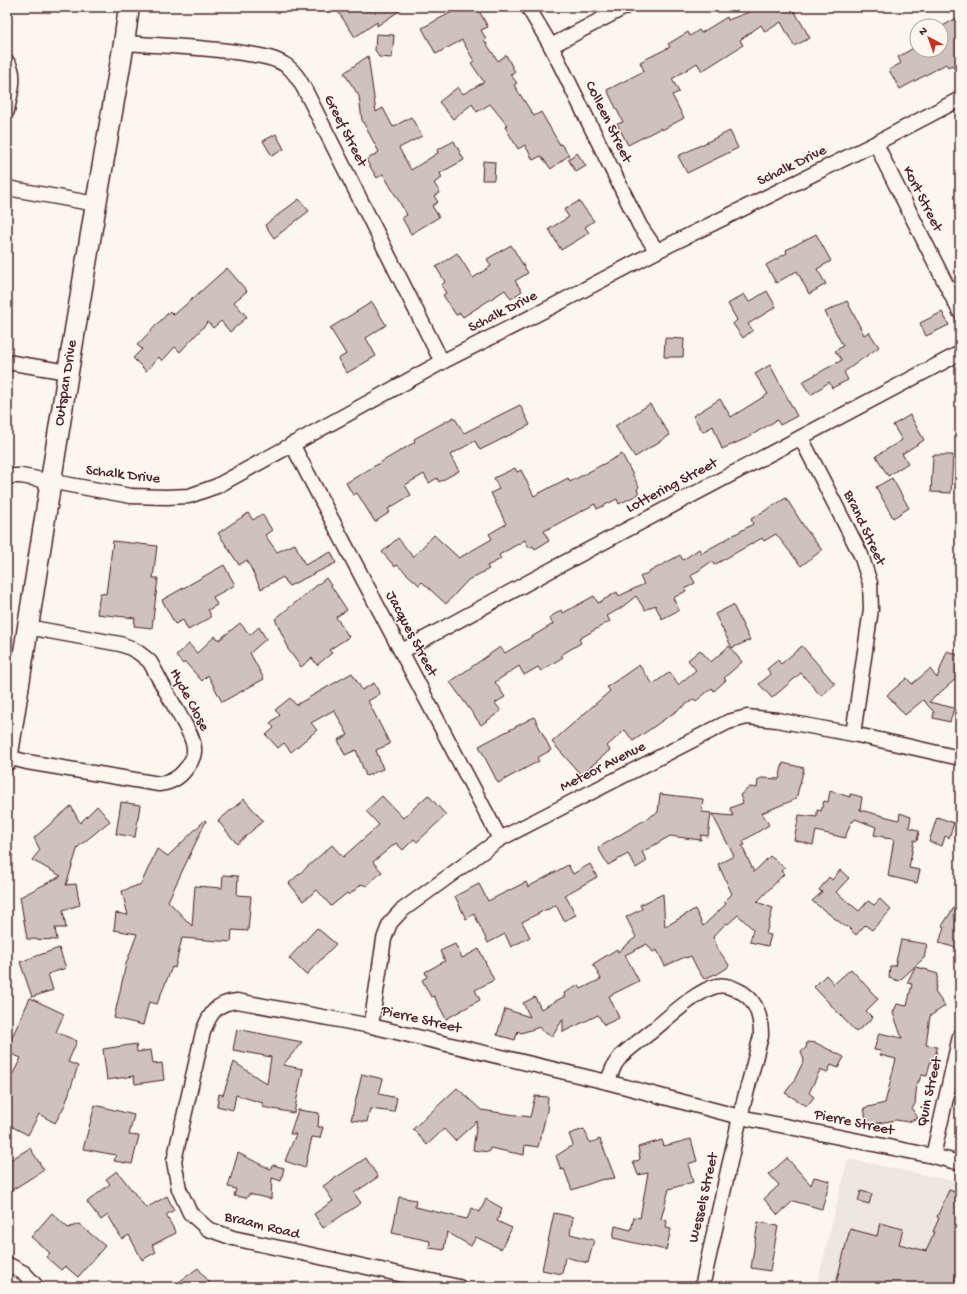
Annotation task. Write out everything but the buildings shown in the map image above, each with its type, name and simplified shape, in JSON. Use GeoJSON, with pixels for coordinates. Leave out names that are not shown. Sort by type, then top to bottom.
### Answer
{"type":"FeatureCollection","features":[{"type":"Feature","properties":{"kind":"street","name":"Outspan Drive"},"geometry":{"type":"LineString","coordinates":[[7,758],[12,695],[27,627],[129,7]]}},
{"type":"Feature","properties":{"kind":"street","name":"Colleen Street"},"geometry":{"type":"LineString","coordinates":[[528,7],[551,46],[640,226],[657,251]]}},
{"type":"Feature","properties":{"kind":"street"},"geometry":{"type":"LineString","coordinates":[[551,46],[625,7]]}},
{"type":"Feature","properties":{"kind":"street","name":"Greef Street"},"geometry":{"type":"LineString","coordinates":[[124,43],[210,49],[262,56],[274,59],[286,65],[298,77],[442,362]]}},
{"type":"Feature","properties":{"kind":"street"},"geometry":{"type":"LineString","coordinates":[[7,62],[11,68],[12,75],[7,111]]}},
{"type":"Feature","properties":{"kind":"street","name":"Schalk Drive"},"geometry":{"type":"LineString","coordinates":[[7,476],[21,476],[131,496],[166,498],[189,496],[217,486],[442,362],[657,251],[876,143],[960,99]]}},
{"type":"Feature","properties":{"kind":"street","name":"Kort Street"},"geometry":{"type":"LineString","coordinates":[[876,143],[960,312]]}},
{"type":"Feature","properties":{"kind":"street"},"geometry":{"type":"LineString","coordinates":[[7,188],[96,204]]}},
{"type":"Feature","properties":{"kind":"street","name":"Lottering Street"},"geometry":{"type":"LineString","coordinates":[[402,652],[562,564],[960,353]]}},
{"type":"Feature","properties":{"kind":"street"},"geometry":{"type":"LineString","coordinates":[[7,362],[68,372]]}},
{"type":"Feature","properties":{"kind":"street","name":"Brand Street"},"geometry":{"type":"LineString","coordinates":[[801,438],[861,555],[870,583],[871,609],[853,734]]}},
{"type":"Feature","properties":{"kind":"street","name":"Jacques Street"},"geometry":{"type":"LineString","coordinates":[[292,444],[500,839]]}},
{"type":"Feature","properties":{"kind":"street","name":"Hyde Close"},"geometry":{"type":"LineString","coordinates":[[7,758],[159,784],[173,781],[182,774],[193,756],[193,743],[186,727],[150,662],[141,654],[132,648],[120,644],[27,627]]}},
{"type":"Feature","properties":{"kind":"street","name":"Meteor Avenue"},"geometry":{"type":"LineString","coordinates":[[371,1026],[384,939],[390,923],[401,911],[500,839],[728,722],[747,717],[777,720],[853,734],[960,758]]}},
{"type":"Feature","properties":{"kind":"street"},"geometry":{"type":"LineString","coordinates":[[607,1082],[615,1064],[622,1056],[681,1007],[707,989],[718,985],[729,986],[747,996],[754,1004],[761,1025],[761,1036],[740,1117]]}},
{"type":"Feature","properties":{"kind":"street","name":"Pierre Street"},"geometry":{"type":"LineString","coordinates":[[226,1002],[237,1001],[371,1026],[607,1082],[740,1117],[933,1156],[960,1163]]}},
{"type":"Feature","properties":{"kind":"street","name":"Braam Road"},"geometry":{"type":"LineString","coordinates":[[226,1002],[210,1015],[203,1032],[174,1161],[179,1190],[190,1213],[208,1229],[233,1238],[458,1287]]}},
{"type":"Feature","properties":{"kind":"street","name":"Quin Street"},"geometry":{"type":"LineString","coordinates":[[933,1156],[960,1036]]}},
{"type":"Feature","properties":{"kind":"street","name":"Wessels Street"},"geometry":{"type":"LineString","coordinates":[[702,1287],[740,1117]]}},
{"type":"Feature","properties":{"kind":"street"},"geometry":{"type":"LineString","coordinates":[[7,1264],[24,1274],[37,1287]]}},
{"type":"Feature","properties":{"kind":"shaded area"},"geometry":{"type":"Polygon","coordinates":[[[848,1159],[960,1182],[960,1287],[816,1287],[848,1159]]]}}]}
